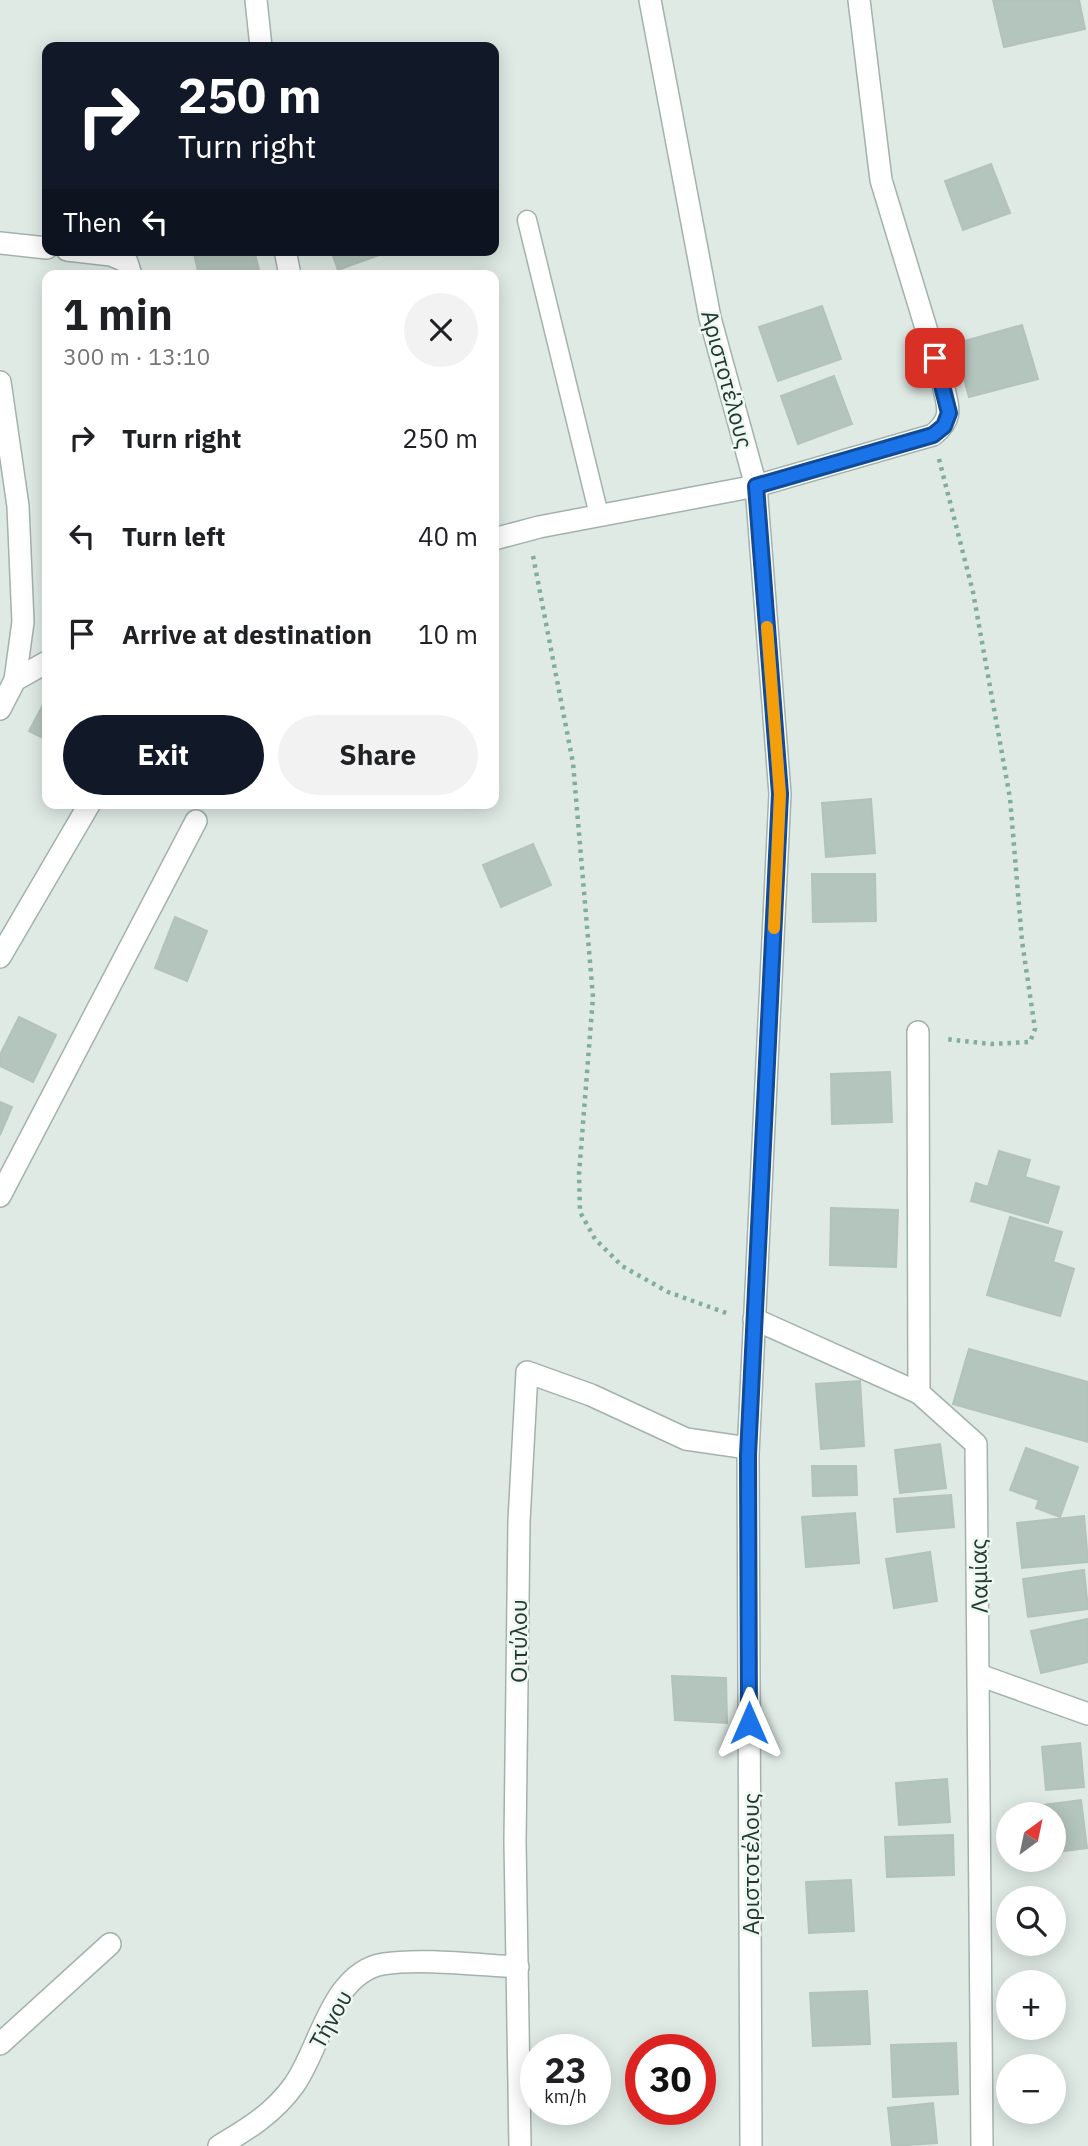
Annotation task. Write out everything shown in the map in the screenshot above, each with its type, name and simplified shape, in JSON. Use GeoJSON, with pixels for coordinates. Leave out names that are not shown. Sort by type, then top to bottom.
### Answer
{"type":"FeatureCollection","features":[{"type":"Feature","properties":{"kind":"street"},"geometry":{"type":"LineString","coordinates":[[256,0],[260,42]]}},
{"type":"Feature","properties":{"kind":"street","name":"Αριστοτέλους"},"geometry":{"type":"LineString","coordinates":[[650,0],[710,318],[756,486],[780,794],[748,1448],[751,2146]]}},
{"type":"Feature","properties":{"kind":"street"},"geometry":{"type":"LineString","coordinates":[[499,538],[599,515],[756,486],[933,435],[944,426],[949,413],[943,384],[881,180],[859,0]]}},
{"type":"Feature","properties":{"kind":"street"},"geometry":{"type":"LineString","coordinates":[[0,243],[42,247]]}},
{"type":"Feature","properties":{"kind":"street"},"geometry":{"type":"LineString","coordinates":[[113,256],[127,262],[129,270]]}},
{"type":"Feature","properties":{"kind":"street"},"geometry":{"type":"LineString","coordinates":[[0,382],[18,506],[23,622],[15,680],[0,709]]}},
{"type":"Feature","properties":{"kind":"street"},"geometry":{"type":"LineString","coordinates":[[15,680],[42,665]]}},
{"type":"Feature","properties":{"kind":"street"},"geometry":{"type":"LineString","coordinates":[[0,957],[86,809]]}},
{"type":"Feature","properties":{"kind":"street"},"geometry":{"type":"LineString","coordinates":[[0,1196],[197,821]]}},
{"type":"Feature","properties":{"kind":"street"},"geometry":{"type":"LineString","coordinates":[[918,1032],[919,1393]]}},
{"type":"Feature","properties":{"kind":"street","name":"Λαμίας"},"geometry":{"type":"LineString","coordinates":[[754,1319],[919,1393],[976,1444],[982,2146]]}},
{"type":"Feature","properties":{"kind":"street","name":"Οιτύλου"},"geometry":{"type":"LineString","coordinates":[[520,2146],[515,1842],[519,1521],[527,1373],[591,1395],[686,1439],[748,1448]]}},
{"type":"Feature","properties":{"kind":"street"},"geometry":{"type":"LineString","coordinates":[[979,1675],[1088,1714]]}},
{"type":"Feature","properties":{"kind":"street"},"geometry":{"type":"LineString","coordinates":[[0,2044],[110,1944]]}},
{"type":"Feature","properties":{"kind":"street","name":"Τήνου"},"geometry":{"type":"LineString","coordinates":[[219,2146],[263,2119],[294,2085],[334,2006],[353,1978],[382,1965],[434,1963],[518,1967]]}},
{"type":"Feature","properties":{"kind":"lane"},"geometry":{"type":"LineString","coordinates":[[527,220],[599,515]]}},
{"type":"Feature","properties":{"kind":"path"},"geometry":{"type":"LineString","coordinates":[[918,1032],[939,1039],[991,1044],[1030,1042],[1035,1029],[1022,941],[1010,797],[973,592],[933,435]]}},
{"type":"Feature","properties":{"kind":"path"},"geometry":{"type":"LineString","coordinates":[[528,530],[573,763],[593,997],[579,1174],[580,1212],[595,1239],[622,1266],[668,1292],[720,1312],[754,1319]]}},
{"type":"Feature","properties":{"kind":"building"},"geometry":{"type":"Polygon","coordinates":[[[993,0],[1079,0],[1085,29],[1004,47],[993,0]]]}},
{"type":"Feature","properties":{"kind":"building"},"geometry":{"type":"Polygon","coordinates":[[[991,164],[1010,213],[963,230],[945,181],[991,164]]]}},
{"type":"Feature","properties":{"kind":"building"},"geometry":{"type":"Polygon","coordinates":[[[194,256],[256,256],[259,270],[198,270],[194,256]]]}},
{"type":"Feature","properties":{"kind":"building"},"geometry":{"type":"Polygon","coordinates":[[[333,256],[376,256],[338,270],[333,256]]]}},
{"type":"Feature","properties":{"kind":"building"},"geometry":{"type":"Polygon","coordinates":[[[822,306],[841,359],[778,381],[759,327],[822,306]]]}},
{"type":"Feature","properties":{"kind":"building"},"geometry":{"type":"Polygon","coordinates":[[[1022,325],[1038,379],[969,397],[954,344],[1022,325]]]}},
{"type":"Feature","properties":{"kind":"building"},"geometry":{"type":"Polygon","coordinates":[[[834,376],[852,424],[798,444],[781,396],[834,376]]]}},
{"type":"Feature","properties":{"kind":"building"},"geometry":{"type":"Polygon","coordinates":[[[42,707],[42,738],[29,731],[42,707]]]}},
{"type":"Feature","properties":{"kind":"building"},"geometry":{"type":"Polygon","coordinates":[[[871,799],[875,853],[826,857],[822,803],[871,799]]]}},
{"type":"Feature","properties":{"kind":"building"},"geometry":{"type":"Polygon","coordinates":[[[533,844],[551,885],[501,907],[483,865],[533,844]]]}},
{"type":"Feature","properties":{"kind":"building"},"geometry":{"type":"Polygon","coordinates":[[[812,874],[875,874],[876,921],[813,922],[812,874]]]}},
{"type":"Feature","properties":{"kind":"building"},"geometry":{"type":"Polygon","coordinates":[[[175,917],[207,931],[187,981],[155,968],[175,917]]]}},
{"type":"Feature","properties":{"kind":"building"},"geometry":{"type":"Polygon","coordinates":[[[19,1017],[56,1035],[33,1082],[0,1066],[0,1055],[19,1017]]]}},
{"type":"Feature","properties":{"kind":"building"},"geometry":{"type":"Polygon","coordinates":[[[890,1072],[892,1122],[832,1124],[831,1074],[890,1072]]]}},
{"type":"Feature","properties":{"kind":"building"},"geometry":{"type":"Polygon","coordinates":[[[0,1102],[12,1107],[0,1135],[0,1102]]]}},
{"type":"Feature","properties":{"kind":"building"},"geometry":{"type":"Polygon","coordinates":[[[999,1151],[1030,1160],[1025,1177],[1059,1187],[1048,1223],[971,1201],[976,1183],[988,1187],[999,1151]]]}},
{"type":"Feature","properties":{"kind":"building"},"geometry":{"type":"Polygon","coordinates":[[[831,1208],[898,1210],[896,1267],[830,1265],[831,1208]]]}},
{"type":"Feature","properties":{"kind":"building"},"geometry":{"type":"Polygon","coordinates":[[[1010,1217],[1062,1232],[1053,1262],[1074,1269],[1060,1316],[987,1295],[1010,1217]]]}},
{"type":"Feature","properties":{"kind":"building"},"geometry":{"type":"Polygon","coordinates":[[[969,1349],[1088,1382],[1088,1442],[953,1404],[969,1349]]]}},
{"type":"Feature","properties":{"kind":"building"},"geometry":{"type":"Polygon","coordinates":[[[860,1381],[864,1446],[821,1449],[816,1384],[860,1381]]]}},
{"type":"Feature","properties":{"kind":"building"},"geometry":{"type":"Polygon","coordinates":[[[940,1444],[946,1488],[900,1493],[895,1450],[940,1444]]]}},
{"type":"Feature","properties":{"kind":"building"},"geometry":{"type":"Polygon","coordinates":[[[1026,1448],[1078,1467],[1060,1517],[1036,1508],[1039,1500],[1010,1490],[1026,1448]]]}},
{"type":"Feature","properties":{"kind":"building"},"geometry":{"type":"Polygon","coordinates":[[[812,1466],[856,1466],[857,1495],[813,1496],[812,1466]]]}},
{"type":"Feature","properties":{"kind":"building"},"geometry":{"type":"Polygon","coordinates":[[[951,1495],[954,1527],[897,1532],[894,1499],[951,1495]]]}},
{"type":"Feature","properties":{"kind":"building"},"geometry":{"type":"Polygon","coordinates":[[[855,1513],[859,1563],[806,1567],[802,1517],[855,1513]]]}},
{"type":"Feature","properties":{"kind":"building"},"geometry":{"type":"Polygon","coordinates":[[[1084,1516],[1088,1562],[1022,1568],[1017,1523],[1084,1516]]]}},
{"type":"Feature","properties":{"kind":"building"},"geometry":{"type":"Polygon","coordinates":[[[930,1552],[937,1601],[894,1608],[886,1559],[930,1552]]]}},
{"type":"Feature","properties":{"kind":"building"},"geometry":{"type":"Polygon","coordinates":[[[1084,1570],[1088,1609],[1028,1617],[1023,1579],[1084,1570]]]}},
{"type":"Feature","properties":{"kind":"building"},"geometry":{"type":"Polygon","coordinates":[[[1087,1619],[1088,1662],[1041,1673],[1031,1631],[1087,1619]]]}},
{"type":"Feature","properties":{"kind":"building"},"geometry":{"type":"Polygon","coordinates":[[[672,1676],[726,1678],[727,1723],[675,1720],[672,1676]]]}},
{"type":"Feature","properties":{"kind":"building"},"geometry":{"type":"Polygon","coordinates":[[[1080,1743],[1084,1787],[1046,1790],[1042,1747],[1080,1743]]]}},
{"type":"Feature","properties":{"kind":"building"},"geometry":{"type":"Polygon","coordinates":[[[947,1779],[950,1822],[899,1825],[896,1783],[947,1779]]]}},
{"type":"Feature","properties":{"kind":"building"},"geometry":{"type":"Polygon","coordinates":[[[1081,1800],[1087,1848],[1066,1851],[1065,1802],[1081,1800]]]}},
{"type":"Feature","properties":{"kind":"building"},"geometry":{"type":"Polygon","coordinates":[[[953,1835],[954,1875],[887,1877],[885,1837],[953,1835]]]}},
{"type":"Feature","properties":{"kind":"building"},"geometry":{"type":"Polygon","coordinates":[[[851,1880],[854,1931],[809,1933],[806,1882],[851,1880]]]}},
{"type":"Feature","properties":{"kind":"building"},"geometry":{"type":"Polygon","coordinates":[[[867,1991],[870,2044],[813,2046],[810,1993],[867,1991]]]}},
{"type":"Feature","properties":{"kind":"building"},"geometry":{"type":"Polygon","coordinates":[[[956,2043],[958,2094],[893,2097],[891,2045],[956,2043]]]}},
{"type":"Feature","properties":{"kind":"building"},"geometry":{"type":"Polygon","coordinates":[[[933,2103],[937,2143],[892,2146],[888,2108],[933,2103]]]}},
{"type":"Feature","properties":{"kind":"slow traffic"},"geometry":{"type":"LineString","coordinates":[[767,627],[780,794],[774,928]]}},
{"type":"Feature","properties":{"kind":"route"},"geometry":{"type":"LineString","coordinates":[[749,1723],[748,1455],[780,794],[756,486],[933,435],[944,426],[949,413],[935,358]]}}]}
